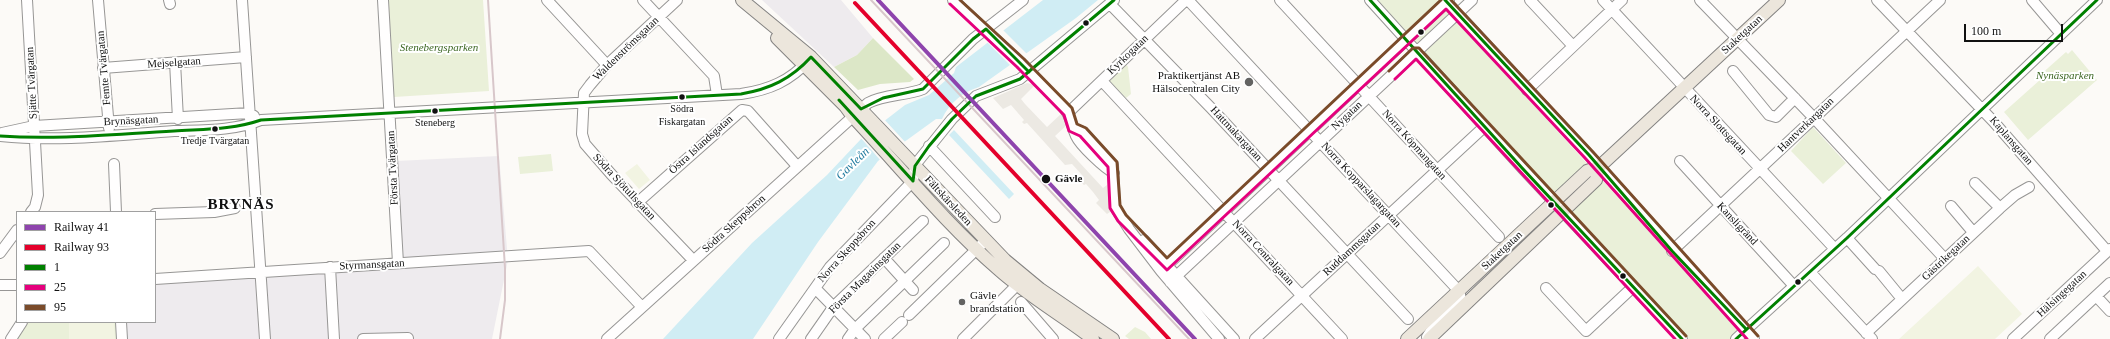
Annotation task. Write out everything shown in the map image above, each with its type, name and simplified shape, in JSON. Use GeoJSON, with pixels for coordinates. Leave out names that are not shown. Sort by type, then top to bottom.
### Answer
{"type":"FeatureCollection","features":[{"type":"Feature","properties":{"kind":"main road","name":"Fältskärsleden"},"geometry":{"type":"LineString","coordinates":[[741,0],[808,62],[845,106],[857,113],[901,160],[913,181],[1021,281],[1093,339]]}},
{"type":"Feature","properties":{"kind":"main road","name":"Staketgatan"},"geometry":{"type":"LineString","coordinates":[[1406,339],[1459,291],[1558,207],[1596,180],[1599,167],[1779,0]]}},
{"type":"Feature","properties":{"kind":"main road","name":"Fältskärsleden"},"geometry":{"type":"LineString","coordinates":[[901,160],[915,166],[981,245]]}},
{"type":"Feature","properties":{"kind":"main road","name":"Staketgatan"},"geometry":{"type":"LineString","coordinates":[[1429,339],[1558,207]]}},
{"type":"Feature","properties":{"kind":"main road","name":"Fältskärsleden"},"geometry":{"type":"LineString","coordinates":[[1021,281],[1059,302],[1112,338]]}},
{"type":"Feature","properties":{"kind":"street","name":"Sjätte Tvärgatan"},"geometry":{"type":"LineString","coordinates":[[27,0],[38,194],[35,207],[32,211]]}},
{"type":"Feature","properties":{"kind":"street","name":"Femte Tvärgatan"},"geometry":{"type":"LineString","coordinates":[[98,0],[110,136]]}},
{"type":"Feature","properties":{"kind":"street"},"geometry":{"type":"LineString","coordinates":[[242,0],[266,339]]}},
{"type":"Feature","properties":{"kind":"street","name":"Första Tvärgatan"},"geometry":{"type":"LineString","coordinates":[[383,0],[398,263]]}},
{"type":"Feature","properties":{"kind":"street"},"geometry":{"type":"LineString","coordinates":[[547,0],[607,65]]}},
{"type":"Feature","properties":{"kind":"street"},"geometry":{"type":"LineString","coordinates":[[643,0],[714,76],[717,95]]}},
{"type":"Feature","properties":{"kind":"street","name":"Waldenströmsgatan"},"geometry":{"type":"LineString","coordinates":[[584,103],[584,92],[607,65],[678,0]]}},
{"type":"Feature","properties":{"kind":"street"},"geometry":{"type":"LineString","coordinates":[[953,0],[986,29],[1067,110],[1073,128],[1083,132],[1113,165],[1114,207],[1164,268],[1234,339]]}},
{"type":"Feature","properties":{"kind":"street","name":"Södra Skeppsbron"},"geometry":{"type":"LineString","coordinates":[[607,339],[857,113],[877,98],[914,92],[923,88],[973,39],[1023,0]]}},
{"type":"Feature","properties":{"kind":"street","name":"Kyrkogatan"},"geometry":{"type":"LineString","coordinates":[[1067,110],[1102,81],[1187,0]]}},
{"type":"Feature","properties":{"kind":"street","name":"Norra Kopparslagargatan"},"geometry":{"type":"LineString","coordinates":[[1187,0],[1311,130],[1459,291]]}},
{"type":"Feature","properties":{"kind":"street","name":"Norra Köpmangatan"},"geometry":{"type":"LineString","coordinates":[[1280,0],[1499,238]]}},
{"type":"Feature","properties":{"kind":"street"},"geometry":{"type":"LineString","coordinates":[[1370,0],[1484,127],[1682,339]]}},
{"type":"Feature","properties":{"kind":"street","name":"Nygatan"},"geometry":{"type":"LineString","coordinates":[[1174,279],[1472,0]]}},
{"type":"Feature","properties":{"kind":"street"},"geometry":{"type":"LineString","coordinates":[[1530,0],[1573,46]]}},
{"type":"Feature","properties":{"kind":"street","name":"Norra Slottsgatan"},"geometry":{"type":"LineString","coordinates":[[1603,0],[1684,89],[1835,249]]}},
{"type":"Feature","properties":{"kind":"street"},"geometry":{"type":"LineString","coordinates":[[1527,90],[1622,0]]}},
{"type":"Feature","properties":{"kind":"street"},"geometry":{"type":"LineString","coordinates":[[1700,0],[1814,118],[1945,259]]}},
{"type":"Feature","properties":{"kind":"street","name":"Kaplansgatan"},"geometry":{"type":"LineString","coordinates":[[1877,0],[1982,110],[2109,250]]}},
{"type":"Feature","properties":{"kind":"street","name":"Hantverkargatan"},"geometry":{"type":"LineString","coordinates":[[1672,251],[1940,0]]}},
{"type":"Feature","properties":{"kind":"street"},"geometry":{"type":"LineString","coordinates":[[2032,0],[2061,34]]}},
{"type":"Feature","properties":{"kind":"street"},"geometry":{"type":"LineString","coordinates":[[1736,339],[1835,249],[2097,0]]}},
{"type":"Feature","properties":{"kind":"street"},"geometry":{"type":"LineString","coordinates":[[1447,1],[1599,167],[1672,251],[1754,339]]}},
{"type":"Feature","properties":{"kind":"street","name":"Nygatan"},"geometry":{"type":"LineString","coordinates":[[1164,268],[1447,1]]}},
{"type":"Feature","properties":{"kind":"street"},"geometry":{"type":"LineString","coordinates":[[913,181],[915,166],[929,146],[952,119],[976,96],[1015,82],[1112,2]]}},
{"type":"Feature","properties":{"kind":"street","name":"Hattmakargatan"},"geometry":{"type":"LineString","coordinates":[[1112,2],[1408,319]]}},
{"type":"Feature","properties":{"kind":"street","name":"Mejselgatan"},"geometry":{"type":"LineString","coordinates":[[103,68],[246,57]]}},
{"type":"Feature","properties":{"kind":"street"},"geometry":{"type":"LineString","coordinates":[[175,62],[178,119]]}},
{"type":"Feature","properties":{"kind":"street","name":"Brynäsgatan"},"geometry":{"type":"LineString","coordinates":[[0,135],[35,140],[110,136],[250,125],[261,120],[741,94],[767,89],[780,84],[808,62]]}},
{"type":"Feature","properties":{"kind":"street"},"geometry":{"type":"LineString","coordinates":[[1733,71],[1769,115],[1776,116],[1795,98]]}},
{"type":"Feature","properties":{"kind":"street","name":"Norra Centralgatan"},"geometry":{"type":"LineString","coordinates":[[1102,81],[1342,339]]}},
{"type":"Feature","properties":{"kind":"street"},"geometry":{"type":"LineString","coordinates":[[741,94],[742,110]]}},
{"type":"Feature","properties":{"kind":"street","name":"Södra Sjötullsgatan"},"geometry":{"type":"LineString","coordinates":[[584,103],[582,134],[585,144],[637,203],[693,260]]}},
{"type":"Feature","properties":{"kind":"street","name":"Östra Islandsgatan"},"geometry":{"type":"LineString","coordinates":[[637,203],[742,110],[748,111],[797,166]]}},
{"type":"Feature","properties":{"kind":"street","name":"Brynäsgatan"},"geometry":{"type":"LineString","coordinates":[[0,135],[34,126],[178,119],[249,113]]}},
{"type":"Feature","properties":{"kind":"street"},"geometry":{"type":"LineString","coordinates":[[249,113],[261,120]]}},
{"type":"Feature","properties":{"kind":"street","name":"Ruddammsgatan"},"geometry":{"type":"LineString","coordinates":[[1255,339],[1484,127]]}},
{"type":"Feature","properties":{"kind":"street"},"geometry":{"type":"LineString","coordinates":[[929,146],[995,217]]}},
{"type":"Feature","properties":{"kind":"street","name":"Kansligränd"},"geometry":{"type":"LineString","coordinates":[[1680,161],[1719,206],[1794,286]]}},
{"type":"Feature","properties":{"kind":"street"},"geometry":{"type":"LineString","coordinates":[[114,164],[116,211]]}},
{"type":"Feature","properties":{"kind":"street","name":"Norra Skeppsbron"},"geometry":{"type":"LineString","coordinates":[[779,339],[830,267],[913,181]]}},
{"type":"Feature","properties":{"kind":"street"},"geometry":{"type":"LineString","coordinates":[[1975,183],[2000,208]]}},
{"type":"Feature","properties":{"kind":"street","name":"Gästrikegatan"},"geometry":{"type":"LineString","coordinates":[[1869,336],[1902,298],[2000,208],[2015,195],[2029,187]]}},
{"type":"Feature","properties":{"kind":"street"},"geometry":{"type":"LineString","coordinates":[[1951,206],[1973,232]]}},
{"type":"Feature","properties":{"kind":"street"},"geometry":{"type":"LineString","coordinates":[[156,214],[202,211],[214,212],[235,208]]}},
{"type":"Feature","properties":{"kind":"street","name":"Första Magasinsgatan"},"geometry":{"type":"LineString","coordinates":[[811,339],[834,306],[923,221]]}},
{"type":"Feature","properties":{"kind":"street"},"geometry":{"type":"LineString","coordinates":[[0,253],[16,231]]}},
{"type":"Feature","properties":{"kind":"street"},"geometry":{"type":"LineString","coordinates":[[1846,238],[1902,298]]}},
{"type":"Feature","properties":{"kind":"street"},"geometry":{"type":"LineString","coordinates":[[848,339],[855,329],[944,243]]}},
{"type":"Feature","properties":{"kind":"street"},"geometry":{"type":"LineString","coordinates":[[884,339],[981,245]]}},
{"type":"Feature","properties":{"kind":"street","name":"Hälsingegatan"},"geometry":{"type":"LineString","coordinates":[[2013,339],[2109,250]]}},
{"type":"Feature","properties":{"kind":"street","name":"Styrmansgatan"},"geometry":{"type":"LineString","coordinates":[[156,279],[589,251],[642,306]]}},
{"type":"Feature","properties":{"kind":"street"},"geometry":{"type":"LineString","coordinates":[[884,258],[913,290]]}},
{"type":"Feature","properties":{"kind":"street"},"geometry":{"type":"LineString","coordinates":[[330,268],[334,339]]}},
{"type":"Feature","properties":{"kind":"street"},"geometry":{"type":"LineString","coordinates":[[1810,272],[1869,336]]}},
{"type":"Feature","properties":{"kind":"street"},"geometry":{"type":"LineString","coordinates":[[1174,279],[1219,339]]}},
{"type":"Feature","properties":{"kind":"street"},"geometry":{"type":"LineString","coordinates":[[963,339],[1021,281]]}},
{"type":"Feature","properties":{"kind":"street"},"geometry":{"type":"LineString","coordinates":[[2050,339],[2110,283]]}},
{"type":"Feature","properties":{"kind":"street"},"geometry":{"type":"LineString","coordinates":[[0,285],[16,285]]}},
{"type":"Feature","properties":{"kind":"street"},"geometry":{"type":"LineString","coordinates":[[1546,288],[1586,331],[1633,287]]}},
{"type":"Feature","properties":{"kind":"street"},"geometry":{"type":"LineString","coordinates":[[815,288],[865,339]]}},
{"type":"Feature","properties":{"kind":"street"},"geometry":{"type":"LineString","coordinates":[[1426,339],[1434,326],[1460,299],[1459,291]]}},
{"type":"Feature","properties":{"kind":"street"},"geometry":{"type":"LineString","coordinates":[[2096,296],[2110,310]]}},
{"type":"Feature","properties":{"kind":"street"},"geometry":{"type":"LineString","coordinates":[[1021,302],[1053,339]]}},
{"type":"Feature","properties":{"kind":"street"},"geometry":{"type":"LineString","coordinates":[[10,339],[21,323]]}},
{"type":"Feature","properties":{"kind":"street"},"geometry":{"type":"LineString","coordinates":[[121,323],[122,339]]}},
{"type":"Feature","properties":{"kind":"street"},"geometry":{"type":"LineString","coordinates":[[363,339],[408,338]]}},
{"type":"Feature","properties":{"kind":"shaded area"},"geometry":{"type":"Polygon","coordinates":[[[762,0],[841,0],[873,38],[857,55],[834,67],[762,0]]]}},
{"type":"Feature","properties":{"kind":"shaded area"},"geometry":{"type":"Polygon","coordinates":[[[1027,83],[1035,85],[1021,99],[1025,104],[1047,127],[1062,113],[1068,124],[1055,136],[1103,188],[1111,182],[1110,212],[1107,214],[1096,203],[1099,200],[1093,192],[1086,184],[1084,185],[1080,182],[1082,175],[1072,164],[1065,165],[1027,123],[1024,124],[1022,122],[1024,120],[1011,105],[1003,109],[993,98],[1027,83]]]}},
{"type":"Feature","properties":{"kind":"shaded area"},"geometry":{"type":"Polygon","coordinates":[[[499,156],[508,260],[492,339],[121,339],[121,323],[156,323],[156,281],[401,265],[396,161],[499,156]]]}},
{"type":"Feature","properties":{"kind":"green space","name":"Stenebergsparken"},"geometry":{"type":"Polygon","coordinates":[[[388,0],[483,0],[489,91],[394,97],[388,0]]]}},
{"type":"Feature","properties":{"kind":"green space"},"geometry":{"type":"Polygon","coordinates":[[[1375,0],[1438,0],[1747,339],[1686,339],[1375,0]]]}},
{"type":"Feature","properties":{"kind":"green space"},"geometry":{"type":"Polygon","coordinates":[[[873,38],[914,79],[910,82],[880,84],[858,90],[834,67],[857,55],[873,38]]]}},
{"type":"Feature","properties":{"kind":"green space","name":"Nynäsparken"},"geometry":{"type":"Polygon","coordinates":[[[2072,50],[2097,80],[2028,140],[2004,112],[2041,79],[2039,76],[2066,52],[2068,54],[2072,50]]]}},
{"type":"Feature","properties":{"kind":"green space"},"geometry":{"type":"Polygon","coordinates":[[[1126,64],[1128,67],[1131,94],[1126,98],[1109,81],[1126,64]]]}},
{"type":"Feature","properties":{"kind":"green space"},"geometry":{"type":"Polygon","coordinates":[[[1813,127],[1846,163],[1823,184],[1791,151],[1813,127]]]}},
{"type":"Feature","properties":{"kind":"green space"},"geometry":{"type":"Polygon","coordinates":[[[551,154],[553,171],[520,174],[518,157],[551,154]]]}},
{"type":"Feature","properties":{"kind":"green space"},"geometry":{"type":"Polygon","coordinates":[[[637,164],[650,180],[639,189],[625,173],[637,164]]]}},
{"type":"Feature","properties":{"kind":"green space"},"geometry":{"type":"Polygon","coordinates":[[[1978,266],[2022,314],[1995,339],[1899,339],[1978,266]]]}},
{"type":"Feature","properties":{"kind":"green space"},"geometry":{"type":"Polygon","coordinates":[[[27,323],[117,323],[119,339],[17,339],[27,323]]]}},
{"type":"Feature","properties":{"kind":"green space"},"geometry":{"type":"Polygon","coordinates":[[[69,323],[114,323],[115,339],[69,339],[69,323]]]}},
{"type":"Feature","properties":{"kind":"green space"},"geometry":{"type":"Polygon","coordinates":[[[1135,327],[1145,332],[1151,339],[1129,339],[1125,336],[1135,327]]]}},
{"type":"Feature","properties":{"kind":"water","name":"Gavleån"},"geometry":{"type":"Polygon","coordinates":[[[1043,0],[1098,0],[1076,18],[979,87],[962,95],[948,108],[942,119],[936,119],[878,161],[818,242],[753,339],[663,339],[752,243],[827,175],[861,139],[905,105],[929,95],[954,73],[956,67],[1043,0]]]}},
{"type":"Feature","properties":{"kind":"water"},"geometry":{"type":"Polygon","coordinates":[[[954,130],[1014,194],[1009,199],[949,135],[954,130]]]}},
{"type":"Feature","properties":{"kind":"pier"},"geometry":{"type":"Polygon","coordinates":[[[1003,30],[1027,54],[1011,66],[987,42],[1003,30]]]}},
{"type":"Feature","properties":{"kind":"pier"},"geometry":{"type":"Polygon","coordinates":[[[883,118],[906,143],[881,161],[860,137],[883,118]]]}},
{"type":"Feature","properties":{"kind":"railway"},"geometry":{"type":"LineString","coordinates":[[488,0],[505,268],[505,300],[500,339]]}},
{"type":"Feature","properties":{"kind":"railway"},"geometry":{"type":"LineString","coordinates":[[871,0],[1189,339]]}},
{"type":"Feature","properties":{"kind":"rail line","name":"41"},"geometry":{"type":"LineString","coordinates":[[878,0],[1195,339]]}},
{"type":"Feature","properties":{"kind":"rail line","name":"93"},"geometry":{"type":"LineString","coordinates":[[855,3],[1169,339]]}},
{"type":"Feature","properties":{"kind":"transit line","name":"95"},"geometry":{"type":"LineString","coordinates":[[960,0],[1024,59],[1072,108],[1077,124],[1086,128],[1117,162],[1120,205],[1126,215],[1167,258],[1441,0]]}},
{"type":"Feature","properties":{"kind":"transit line","name":"1"},"geometry":{"type":"LineString","coordinates":[[913,181],[915,166],[929,146],[952,119],[976,96],[1020,79],[1114,0]]}},
{"type":"Feature","properties":{"kind":"transit line","name":"1"},"geometry":{"type":"LineString","coordinates":[[1370,0],[1523,169],[1682,339]]}},
{"type":"Feature","properties":{"kind":"transit line","name":"1"},"geometry":{"type":"LineString","coordinates":[[1445,0],[1589,155],[1672,251],[1746,329]]}},
{"type":"Feature","properties":{"kind":"transit line","name":"95"},"geometry":{"type":"LineString","coordinates":[[1451,0],[1593,152],[1758,336]]}},
{"type":"Feature","properties":{"kind":"transit line","name":"1"},"geometry":{"type":"LineString","coordinates":[[1736,339],[1847,238],[2097,0]]}},
{"type":"Feature","properties":{"kind":"transit line","name":"25"},"geometry":{"type":"LineString","coordinates":[[950,4],[1017,67],[1064,115],[1069,131],[1080,136],[1108,167],[1110,208],[1118,221],[1167,270],[1446,9],[1585,158],[1747,339]]}},
{"type":"Feature","properties":{"kind":"transit line","name":"1"},"geometry":{"type":"LineString","coordinates":[[0,136],[65,137],[108,135],[239,126],[261,120],[741,94],[752,92],[779,82],[796,71],[811,57],[861,109],[883,98],[923,89],[973,39],[986,29],[1029,72]]}},
{"type":"Feature","properties":{"kind":"transit line","name":"95"},"geometry":{"type":"LineString","coordinates":[[1389,71],[1413,48],[1419,48],[1686,336]]}},
{"type":"Feature","properties":{"kind":"transit line","name":"25"},"geometry":{"type":"LineString","coordinates":[[1395,79],[1416,59],[1675,339]]}},
{"type":"Feature","properties":{"kind":"transit line","name":"1"},"geometry":{"type":"LineString","coordinates":[[839,100],[913,181]]}},
{"type":"Feature","properties":{"kind":"place","name":"Praktikertjänst AB Hälsocentralen City"},"geometry":{"type":"Point","coordinates":[1249,82]}},
{"type":"Feature","properties":{"kind":"place","name":"Södra Fiskargatan"},"geometry":{"type":"Point","coordinates":[682,97]}},
{"type":"Feature","properties":{"kind":"place","name":"Steneberg"},"geometry":{"type":"Point","coordinates":[435,111]}},
{"type":"Feature","properties":{"kind":"place","name":"Tredje Tvärgatan"},"geometry":{"type":"Point","coordinates":[215,129]}},
{"type":"Feature","properties":{"kind":"place","name":"Gävle"},"geometry":{"type":"Point","coordinates":[1046,179]}},
{"type":"Feature","properties":{"kind":"place","name":"Gävle brandstation"},"geometry":{"type":"Point","coordinates":[962,302]}},
{"type":"Feature","properties":{"kind":"district","name":"BRYNÄS"},"geometry":{"type":"Point","coordinates":[241,205]}}]}
